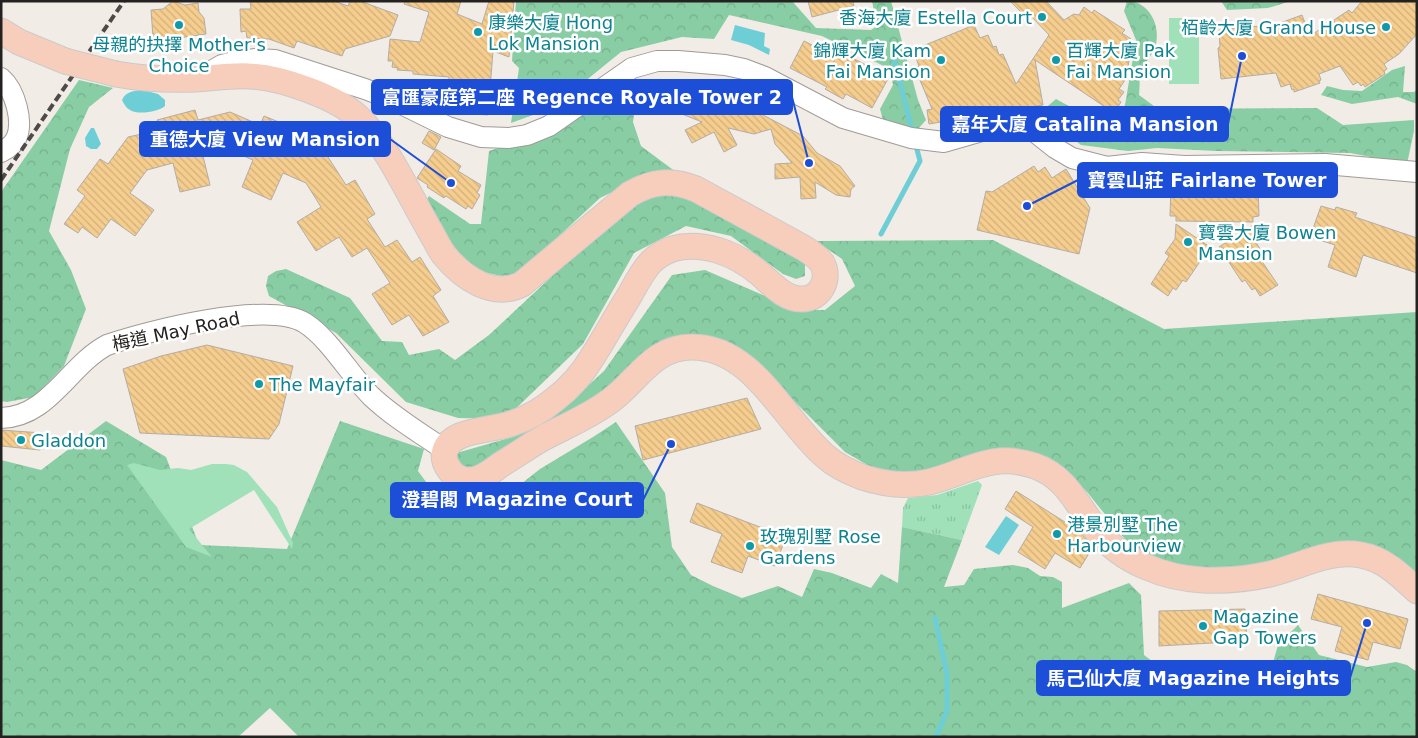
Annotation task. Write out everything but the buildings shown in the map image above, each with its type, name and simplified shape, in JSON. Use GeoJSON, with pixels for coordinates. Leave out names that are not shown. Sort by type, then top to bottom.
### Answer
{"type":"FeatureCollection","features":[{"type":"Feature","properties":{"kind":"main road"},"geometry":{"type":"LineString","coordinates":[[1,30],[19,42],[64,61],[116,74],[161,80],[250,76],[287,83],[317,92],[352,112],[364,124],[379,143],[444,254],[468,278],[486,287],[510,290],[522,284],[630,194],[649,185],[668,182],[696,189],[802,247],[812,253],[822,263],[825,276],[821,289],[810,298],[796,299],[784,294],[747,264],[728,253],[706,248],[683,247],[661,254],[647,267],[591,360],[564,392],[540,410],[519,421],[494,429],[462,434],[448,444],[444,459],[446,466],[454,475],[466,480],[478,479],[540,440],[611,401],[640,371],[656,358],[683,347],[705,348],[724,353],[740,362],[756,377],[822,454],[843,468],[867,479],[894,484],[914,484],[944,477],[983,462],[994,460],[1014,461],[1035,466],[1053,475],[1069,490],[1091,523],[1107,542],[1134,560],[1169,575],[1199,580],[1238,579],[1273,573],[1338,554],[1356,554],[1382,562],[1399,574],[1417,591]]}},
{"type":"Feature","properties":{"kind":"street"},"geometry":{"type":"LineString","coordinates":[[197,79],[222,65],[238,61],[274,60],[391,98],[448,127],[481,137],[509,138],[527,135],[549,126],[632,68],[656,61],[678,61],[725,65],[744,69],[764,77],[843,118],[918,139],[944,142],[1003,125],[1016,124],[1026,125],[1055,148],[1072,158],[1106,167],[1142,163],[1184,166],[1325,164],[1417,172]]}},
{"type":"Feature","properties":{"kind":"street"},"geometry":{"type":"LineString","coordinates":[[1,78],[9,88],[19,118],[17,138],[13,144],[1,152]]}},
{"type":"Feature","properties":{"kind":"street","name":"梅道 May Road"},"geometry":{"type":"LineString","coordinates":[[1,418],[23,415],[38,405],[51,395],[93,354],[107,345],[214,319],[250,314],[277,315],[296,319],[314,330],[377,402],[398,419],[445,450]]}},
{"type":"Feature","properties":{"kind":"green space"},"geometry":{"type":"Polygon","coordinates":[[[516,1],[792,1],[816,28],[871,30],[877,26],[872,1],[891,1],[918,100],[926,120],[918,129],[883,120],[880,109],[893,85],[890,69],[822,36],[729,15],[714,39],[682,37],[621,52],[552,108],[511,123],[519,68],[512,61],[516,1]]]}},
{"type":"Feature","properties":{"kind":"green space"},"geometry":{"type":"Polygon","coordinates":[[[1127,1],[1142,5],[1152,16],[1155,23],[1157,39],[1152,53],[1141,71],[1139,95],[1158,109],[1317,108],[1343,125],[1414,120],[1414,131],[1407,164],[1350,153],[1157,148],[1128,151],[1081,145],[1044,117],[1043,110],[1056,99],[1096,121],[1115,119],[1125,105],[1136,40],[1124,11],[1127,1]]]}},
{"type":"Feature","properties":{"kind":"green space"},"geometry":{"type":"Polygon","coordinates":[[[1221,1],[1291,1],[1268,8],[1227,10],[1221,1]]]}},
{"type":"Feature","properties":{"kind":"green space"},"geometry":{"type":"Polygon","coordinates":[[[1169,18],[1199,18],[1199,84],[1169,84],[1169,18]]]}},
{"type":"Feature","properties":{"kind":"green space"},"geometry":{"type":"Polygon","coordinates":[[[1405,66],[1403,92],[1414,92],[1417,90],[1417,104],[1398,97],[1352,104],[1321,95],[1327,86],[1343,90],[1362,91],[1392,70],[1405,66]]]}},
{"type":"Feature","properties":{"kind":"green space"},"geometry":{"type":"Polygon","coordinates":[[[629,79],[638,85],[633,122],[641,146],[676,172],[647,175],[600,198],[518,274],[501,276],[474,270],[452,244],[424,204],[429,196],[470,224],[481,224],[489,151],[558,128],[629,79]]]}},
{"type":"Feature","properties":{"kind":"green space"},"geometry":{"type":"Polygon","coordinates":[[[79,80],[113,88],[89,107],[70,149],[49,231],[71,270],[86,309],[64,366],[34,397],[7,402],[1,401],[1,192],[79,80]]]}},
{"type":"Feature","properties":{"kind":"green space"},"geometry":{"type":"Polygon","coordinates":[[[686,195],[798,254],[805,264],[805,276],[796,279],[783,274],[731,236],[686,226],[634,253],[583,344],[505,419],[458,418],[406,402],[336,333],[269,296],[266,286],[268,276],[276,271],[286,269],[350,298],[382,341],[402,342],[409,355],[439,349],[455,360],[489,335],[621,212],[656,196],[686,195]]]}},
{"type":"Feature","properties":{"kind":"green space"},"geometry":{"type":"Polygon","coordinates":[[[993,240],[1164,329],[1417,312],[1417,578],[1388,554],[1220,583],[1133,549],[1087,492],[1074,479],[1034,452],[1016,451],[911,473],[876,470],[845,452],[758,365],[720,342],[627,375],[472,479],[453,454],[513,437],[557,414],[604,371],[672,275],[705,270],[798,310],[825,310],[855,286],[842,259],[816,241],[993,240]]]}},
{"type":"Feature","properties":{"kind":"green space"},"geometry":{"type":"Polygon","coordinates":[[[106,421],[166,457],[199,545],[287,549],[340,421],[424,449],[418,471],[443,505],[459,508],[481,507],[521,484],[540,469],[616,422],[665,493],[672,547],[691,575],[742,598],[778,586],[802,597],[814,569],[832,573],[871,588],[881,574],[898,583],[902,527],[962,540],[944,587],[964,585],[974,569],[1013,565],[1028,568],[1040,576],[1053,577],[1062,582],[1062,608],[1129,583],[1141,595],[1144,655],[1178,678],[1216,694],[1270,673],[1278,645],[1298,625],[1319,655],[1367,667],[1396,662],[1407,665],[1417,672],[1417,737],[299,737],[270,708],[238,737],[1,737],[1,460],[41,470],[106,421]]]}},
{"type":"Feature","properties":{"kind":"green space"},"geometry":{"type":"Polygon","coordinates":[[[134,463],[160,470],[178,468],[191,470],[212,464],[226,464],[234,465],[247,472],[277,507],[293,543],[292,549],[254,490],[189,529],[212,557],[186,547],[127,465],[134,463]]]}},
{"type":"Feature","properties":{"kind":"green space"},"geometry":{"type":"Polygon","coordinates":[[[978,481],[982,485],[962,540],[902,527],[903,508],[908,498],[937,495],[978,481]]]}},
{"type":"Feature","properties":{"kind":"water"},"geometry":{"type":"Polygon","coordinates":[[[735,25],[765,33],[764,46],[770,49],[769,55],[749,45],[731,40],[735,25]]]}},
{"type":"Feature","properties":{"kind":"water"},"geometry":{"type":"Polygon","coordinates":[[[143,90],[158,94],[165,100],[165,106],[158,110],[143,113],[134,112],[127,108],[122,100],[124,97],[131,92],[143,90]]]}},
{"type":"Feature","properties":{"kind":"water"},"geometry":{"type":"Polygon","coordinates":[[[91,128],[94,128],[101,144],[97,149],[91,149],[86,146],[85,138],[91,128]]]}},
{"type":"Feature","properties":{"kind":"water"},"geometry":{"type":"Polygon","coordinates":[[[1006,516],[1019,525],[999,555],[985,547],[1006,516]]]}},
{"type":"Feature","properties":{"kind":"waterway"},"geometry":{"type":"LineString","coordinates":[[894,59],[913,134]]}},
{"type":"Feature","properties":{"kind":"waterway"},"geometry":{"type":"LineString","coordinates":[[881,234],[920,161],[915,142]]}},
{"type":"Feature","properties":{"kind":"waterway"},"geometry":{"type":"LineString","coordinates":[[935,618],[947,674],[947,711],[936,737]]}},
{"type":"Feature","properties":{"kind":"railway"},"geometry":{"type":"LineString","coordinates":[[1,180],[124,1]]}},
{"type":"Feature","properties":{"kind":"place","name":"香海大廈 Estella Court"},"geometry":{"type":"Point","coordinates":[1042,17]}},
{"type":"Feature","properties":{"kind":"place","name":"母親的抉擇 Mother's Choice"},"geometry":{"type":"Point","coordinates":[179,25]}},
{"type":"Feature","properties":{"kind":"place","name":"栢齡大廈 Grand House"},"geometry":{"type":"Point","coordinates":[1386,27]}},
{"type":"Feature","properties":{"kind":"place","name":"康樂大廈 Hong Lok Mansion"},"geometry":{"type":"Point","coordinates":[478,32]}},
{"type":"Feature","properties":{"kind":"place","name":"嘉年大廈 Catalina Mansion"},"geometry":{"type":"Point","coordinates":[1242,56]}},
{"type":"Feature","properties":{"kind":"place","name":"錦輝大廈 Kam Fai Mansion"},"geometry":{"type":"Point","coordinates":[941,60]}},
{"type":"Feature","properties":{"kind":"place","name":"百輝大廈 Pak Fai Mansion"},"geometry":{"type":"Point","coordinates":[1056,60]}},
{"type":"Feature","properties":{"kind":"place","name":"富匯豪庭第二座 Regence Royale Tower 2"},"geometry":{"type":"Point","coordinates":[809,163]}},
{"type":"Feature","properties":{"kind":"place","name":"重德大廈 View Mansion"},"geometry":{"type":"Point","coordinates":[451,183]}},
{"type":"Feature","properties":{"kind":"place","name":"寶雲山莊 Fairlane Tower"},"geometry":{"type":"Point","coordinates":[1027,206]}},
{"type":"Feature","properties":{"kind":"place","name":"寶雲大廈 Bowen Mansion"},"geometry":{"type":"Point","coordinates":[1188,242]}},
{"type":"Feature","properties":{"kind":"place","name":"The Mayfair"},"geometry":{"type":"Point","coordinates":[259,384]}},
{"type":"Feature","properties":{"kind":"place","name":"Gladdon"},"geometry":{"type":"Point","coordinates":[21,440]}},
{"type":"Feature","properties":{"kind":"place","name":"澄碧閣 Magazine Court"},"geometry":{"type":"Point","coordinates":[671,444]}},
{"type":"Feature","properties":{"kind":"place","name":"港景別墅 The Harbourview"},"geometry":{"type":"Point","coordinates":[1057,534]}},
{"type":"Feature","properties":{"kind":"place","name":"玫瑰別墅 Rose Gardens"},"geometry":{"type":"Point","coordinates":[750,546]}},
{"type":"Feature","properties":{"kind":"place","name":"馬己仙大廈 Magazine Heights"},"geometry":{"type":"Point","coordinates":[1367,623]}},
{"type":"Feature","properties":{"kind":"place","name":"Magazine Gap Towers"},"geometry":{"type":"Point","coordinates":[1203,626]}}]}
